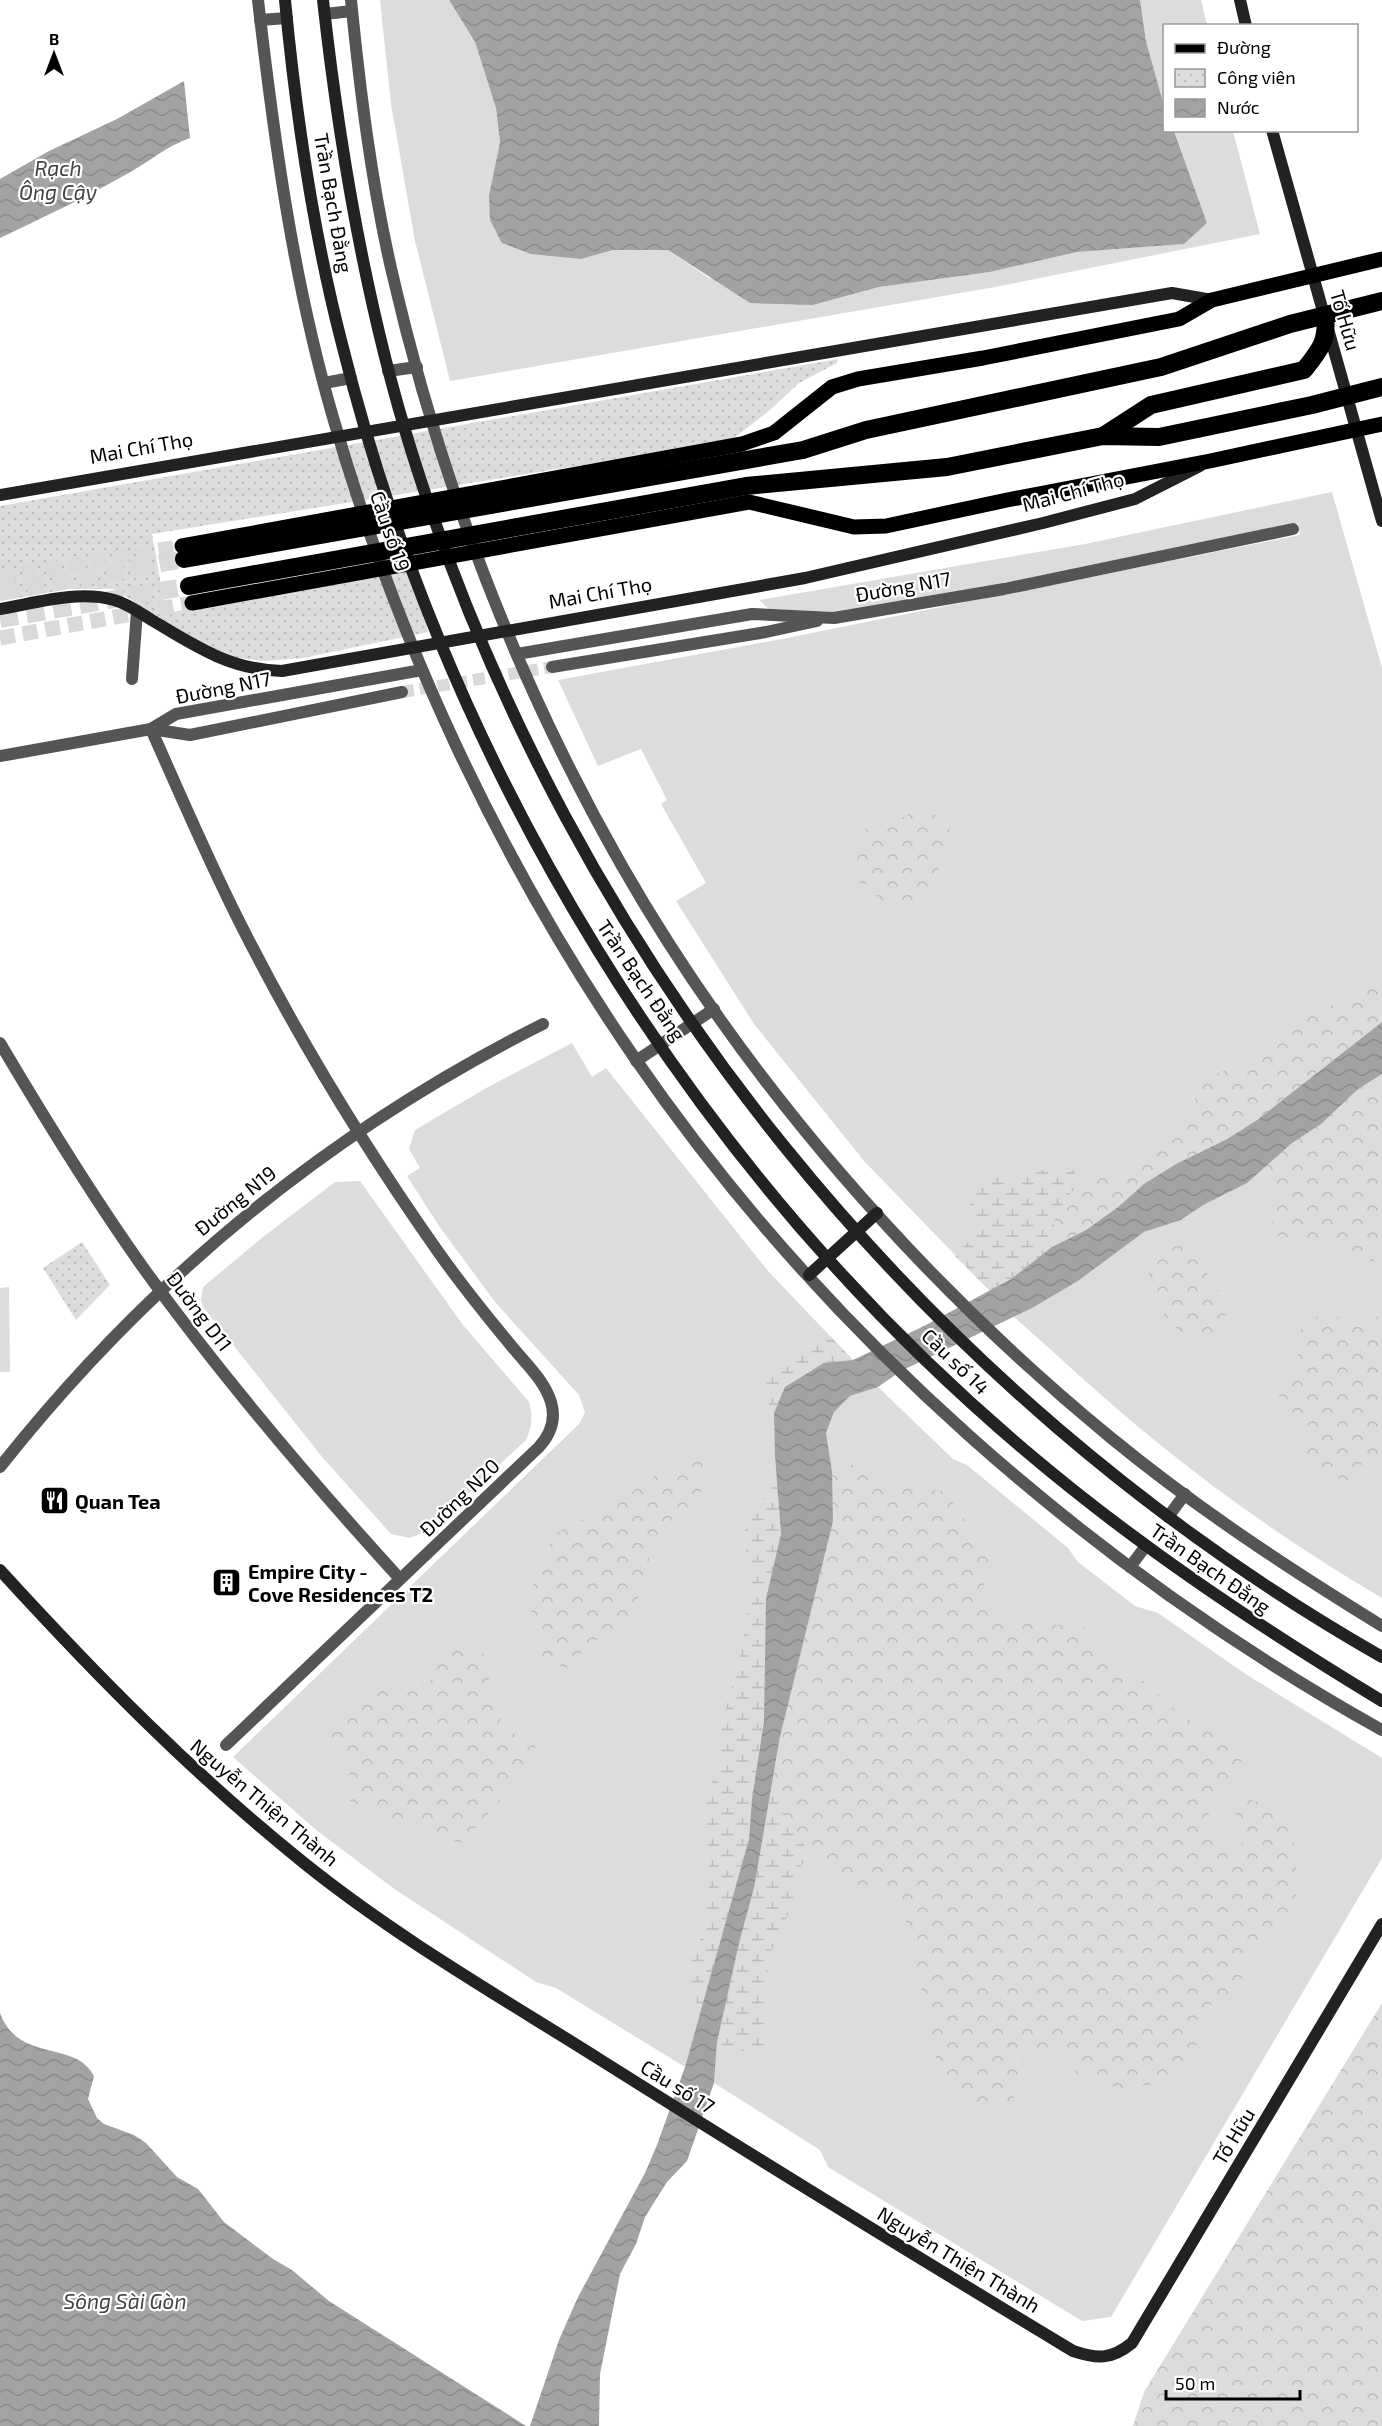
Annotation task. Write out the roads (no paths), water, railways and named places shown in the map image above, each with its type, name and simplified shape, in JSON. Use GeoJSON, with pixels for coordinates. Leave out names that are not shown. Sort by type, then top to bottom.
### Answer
{"type":"FeatureCollection","features":[{"type":"Feature","properties":{"kind":"highway","name":"Mai Chí Thọ"},"geometry":{"type":"LineString","coordinates":[[183,552],[803,450],[866,430],[1161,367],[1290,324],[1382,301]]}},
{"type":"Feature","properties":{"kind":"highway"},"geometry":{"type":"LineString","coordinates":[[1103,436],[1151,405],[1304,370],[1315,357],[1327,333],[1325,315]]}},
{"type":"Feature","properties":{"kind":"highway","name":"Mai Chí Thọ"},"geometry":{"type":"LineString","coordinates":[[191,594],[746,486],[947,466],[1103,436],[1159,437],[1347,397],[1382,387]]}},
{"type":"Feature","properties":{"kind":"main road","name":"Mai Chí Thọ"},"geometry":{"type":"LineString","coordinates":[[183,552],[742,444],[774,433],[832,387],[858,380],[1179,319],[1212,300],[1382,259]]}},
{"type":"Feature","properties":{"kind":"main road","name":"Mai Chí Thọ"},"geometry":{"type":"LineString","coordinates":[[191,594],[749,502],[855,527],[886,526],[1382,424]]}},
{"type":"Feature","properties":{"kind":"street","name":"Cầu số 19"},"geometry":{"type":"LineString","coordinates":[[258,0],[270,103],[288,222],[332,414],[372,538],[420,665],[474,783],[511,854],[592,993],[636,1061],[716,1166],[809,1275],[921,1390],[1008,1471],[1130,1567]]}},
{"type":"Feature","properties":{"kind":"street","name":"Trần Bạch Đằng"},"geometry":{"type":"LineString","coordinates":[[285,0],[313,209],[334,311],[359,410]]}},
{"type":"Feature","properties":{"kind":"street","name":"Trần Bạch Đằng"},"geometry":{"type":"LineString","coordinates":[[324,0],[346,173],[388,371],[438,531],[484,647],[538,764],[579,843],[624,919],[692,1024],[782,1144],[889,1268]]}},
{"type":"Feature","properties":{"kind":"street"},"geometry":{"type":"LineString","coordinates":[[1240,0],[1246,24]]}},
{"type":"Feature","properties":{"kind":"street"},"geometry":{"type":"LineString","coordinates":[[325,14],[351,6],[374,176],[390,263],[425,400],[466,527],[517,654],[558,743],[625,871],[714,1009],[811,1137],[877,1213],[993,1332],[1072,1405],[1185,1494],[1303,1576],[1382,1626]]}},
{"type":"Feature","properties":{"kind":"street"},"geometry":{"type":"LineString","coordinates":[[260,21],[287,18]]}},
{"type":"Feature","properties":{"kind":"street","name":"Tố Hữu"},"geometry":{"type":"LineString","coordinates":[[1273,132],[1382,521]]}},
{"type":"Feature","properties":{"kind":"street","name":"Mai Chí Thọ"},"geometry":{"type":"LineString","coordinates":[[0,495],[1172,293],[1212,300]]}},
{"type":"Feature","properties":{"kind":"street"},"geometry":{"type":"LineString","coordinates":[[388,371],[417,367]]}},
{"type":"Feature","properties":{"kind":"street"},"geometry":{"type":"LineString","coordinates":[[324,383],[351,378]]}},
{"type":"Feature","properties":{"kind":"street","name":"Cầu số 19"},"geometry":{"type":"LineString","coordinates":[[359,410],[402,542],[445,653]]}},
{"type":"Feature","properties":{"kind":"street","name":"Mai Chí Thọ"},"geometry":{"type":"LineString","coordinates":[[0,609],[82,597],[114,600],[129,605],[208,653],[259,671],[282,672],[828,572],[1043,523],[1135,499],[1210,461]]}},
{"type":"Feature","properties":{"kind":"street","name":"Đường N17"},"geometry":{"type":"LineString","coordinates":[[517,654],[752,614],[834,618],[1004,589],[1293,529]]}},
{"type":"Feature","properties":{"kind":"street"},"geometry":{"type":"LineString","coordinates":[[132,679],[137,611]]}},
{"type":"Feature","properties":{"kind":"street"},"geometry":{"type":"LineString","coordinates":[[552,667],[766,632],[834,618]]}},
{"type":"Feature","properties":{"kind":"street","name":"Trần Bạch Đằng"},"geometry":{"type":"LineString","coordinates":[[445,653],[500,774],[554,876],[618,983],[735,1146],[862,1294]]}},
{"type":"Feature","properties":{"kind":"street","name":"Đường N17"},"geometry":{"type":"LineString","coordinates":[[0,756],[152,729],[176,714],[420,665]]}},
{"type":"Feature","properties":{"kind":"street"},"geometry":{"type":"LineString","coordinates":[[152,729],[190,735],[402,692]]}},
{"type":"Feature","properties":{"kind":"street"},"geometry":{"type":"LineString","coordinates":[[152,729],[239,921],[318,1067],[358,1132]]}},
{"type":"Feature","properties":{"kind":"street"},"geometry":{"type":"LineString","coordinates":[[636,1061],[714,1009]]}},
{"type":"Feature","properties":{"kind":"street","name":"Đường N19"},"geometry":{"type":"LineString","coordinates":[[0,1467],[70,1382],[160,1290],[255,1208],[307,1167],[426,1088],[543,1024]]}},
{"type":"Feature","properties":{"kind":"street","name":"Đường D11"},"geometry":{"type":"LineString","coordinates":[[0,1043],[67,1154],[160,1290],[286,1451],[400,1579]]}},
{"type":"Feature","properties":{"kind":"street","name":"Đường N20"},"geometry":{"type":"LineString","coordinates":[[226,1745],[548,1438],[552,1423],[553,1411],[544,1386],[439,1253],[358,1132]]}},
{"type":"Feature","properties":{"kind":"street"},"geometry":{"type":"LineString","coordinates":[[809,1275],[877,1213]]}},
{"type":"Feature","properties":{"kind":"street","name":"Cầu số 14"},"geometry":{"type":"LineString","coordinates":[[889,1268],[973,1353],[1052,1425]]}},
{"type":"Feature","properties":{"kind":"street","name":"Cầu số 14"},"geometry":{"type":"LineString","coordinates":[[862,1294],[941,1374],[1027,1452]]}},
{"type":"Feature","properties":{"kind":"street","name":"Trần Bạch Đằng"},"geometry":{"type":"LineString","coordinates":[[1052,1425],[1168,1517],[1292,1602],[1382,1657]]}},
{"type":"Feature","properties":{"kind":"street","name":"Trần Bạch Đằng"},"geometry":{"type":"LineString","coordinates":[[1027,1452],[1145,1546],[1260,1626],[1382,1701]]}},
{"type":"Feature","properties":{"kind":"street"},"geometry":{"type":"LineString","coordinates":[[1168,1517],[1185,1494]]}},
{"type":"Feature","properties":{"kind":"street"},"geometry":{"type":"LineString","coordinates":[[1145,1546],[1130,1567],[1244,1647],[1382,1730]]}},
{"type":"Feature","properties":{"kind":"street","name":"Nguyễn Thiện Thành"},"geometry":{"type":"LineString","coordinates":[[0,1570],[87,1665],[158,1735],[304,1863],[411,1941],[540,2022]]}},
{"type":"Feature","properties":{"kind":"street","name":"Tố Hữu"},"geometry":{"type":"LineString","coordinates":[[1107,2357],[1121,2352],[1132,2343],[1382,1924]]}},
{"type":"Feature","properties":{"kind":"street","name":"Cầu số 17"},"geometry":{"type":"LineString","coordinates":[[540,2022],[795,2182]]}},
{"type":"Feature","properties":{"kind":"street","name":"Nguyễn Thiện Thành"},"geometry":{"type":"LineString","coordinates":[[795,2182],[1072,2351],[1089,2356],[1107,2357]]}},
{"type":"Feature","properties":{"kind":"water"},"geometry":{"type":"Polygon","coordinates":[[[449,0],[1140,0],[1146,41],[1163,102],[1163,132],[1174,132],[1207,223],[1184,244],[1077,252],[990,272],[879,287],[813,305],[750,303],[668,250],[613,250],[581,259],[531,254],[502,243],[490,220],[489,195],[500,142],[496,108],[475,42],[449,0]]]}},
{"type":"Feature","properties":{"kind":"water","name":"Rạch Ông Cậy"},"geometry":{"type":"Polygon","coordinates":[[[184,81],[190,138],[173,145],[94,192],[0,238],[0,179],[49,151],[117,119],[184,81]]]}},
{"type":"Feature","properties":{"kind":"water"},"geometry":{"type":"Polygon","coordinates":[[[1382,1022],[1382,1074],[1357,1090],[1321,1124],[1292,1143],[1247,1183],[1203,1205],[1181,1220],[1144,1232],[1078,1281],[1032,1308],[901,1371],[878,1387],[850,1396],[834,1412],[826,1433],[832,1471],[833,1521],[780,1737],[754,1888],[717,2042],[714,2083],[687,2161],[667,2182],[645,2217],[636,2244],[620,2274],[600,2374],[599,2426],[530,2426],[559,2340],[578,2297],[645,2173],[657,2145],[685,2067],[749,1839],[752,1799],[764,1721],[766,1599],[781,1534],[774,1413],[785,1387],[824,1363],[853,1360],[924,1326],[1011,1279],[1052,1247],[1086,1230],[1118,1207],[1144,1184],[1257,1120],[1382,1022]]]}},
{"type":"Feature","properties":{"kind":"water","name":"Sông Sài Gòn"},"geometry":{"type":"Polygon","coordinates":[[[0,2013],[9,2029],[20,2039],[33,2046],[74,2058],[85,2065],[94,2076],[88,2099],[97,2118],[104,2124],[134,2135],[146,2143],[177,2177],[198,2189],[224,2222],[273,2259],[292,2270],[329,2301],[526,2426],[0,2426],[0,2013]]]}},
{"type":"Feature","properties":{"kind":"tunnel"},"geometry":{"type":"LineString","coordinates":[[0,578],[182,546]]}},
{"type":"Feature","properties":{"kind":"tunnel"},"geometry":{"type":"LineString","coordinates":[[0,592],[184,559]]}},
{"type":"Feature","properties":{"kind":"tunnel"},"geometry":{"type":"LineString","coordinates":[[0,619],[189,586]]}},
{"type":"Feature","properties":{"kind":"tunnel"},"geometry":{"type":"LineString","coordinates":[[0,638],[192,603]]}},
{"type":"Feature","properties":{"kind":"tunnel"},"geometry":{"type":"LineString","coordinates":[[402,692],[552,667]]}},
{"type":"Feature","properties":{"kind":"place","name":"Quan Tea"},"geometry":{"type":"Point","coordinates":[54,1501]}},
{"type":"Feature","properties":{"kind":"place","name":"Empire City - Cove Residences T2"},"geometry":{"type":"Point","coordinates":[227,1583]}}]}
